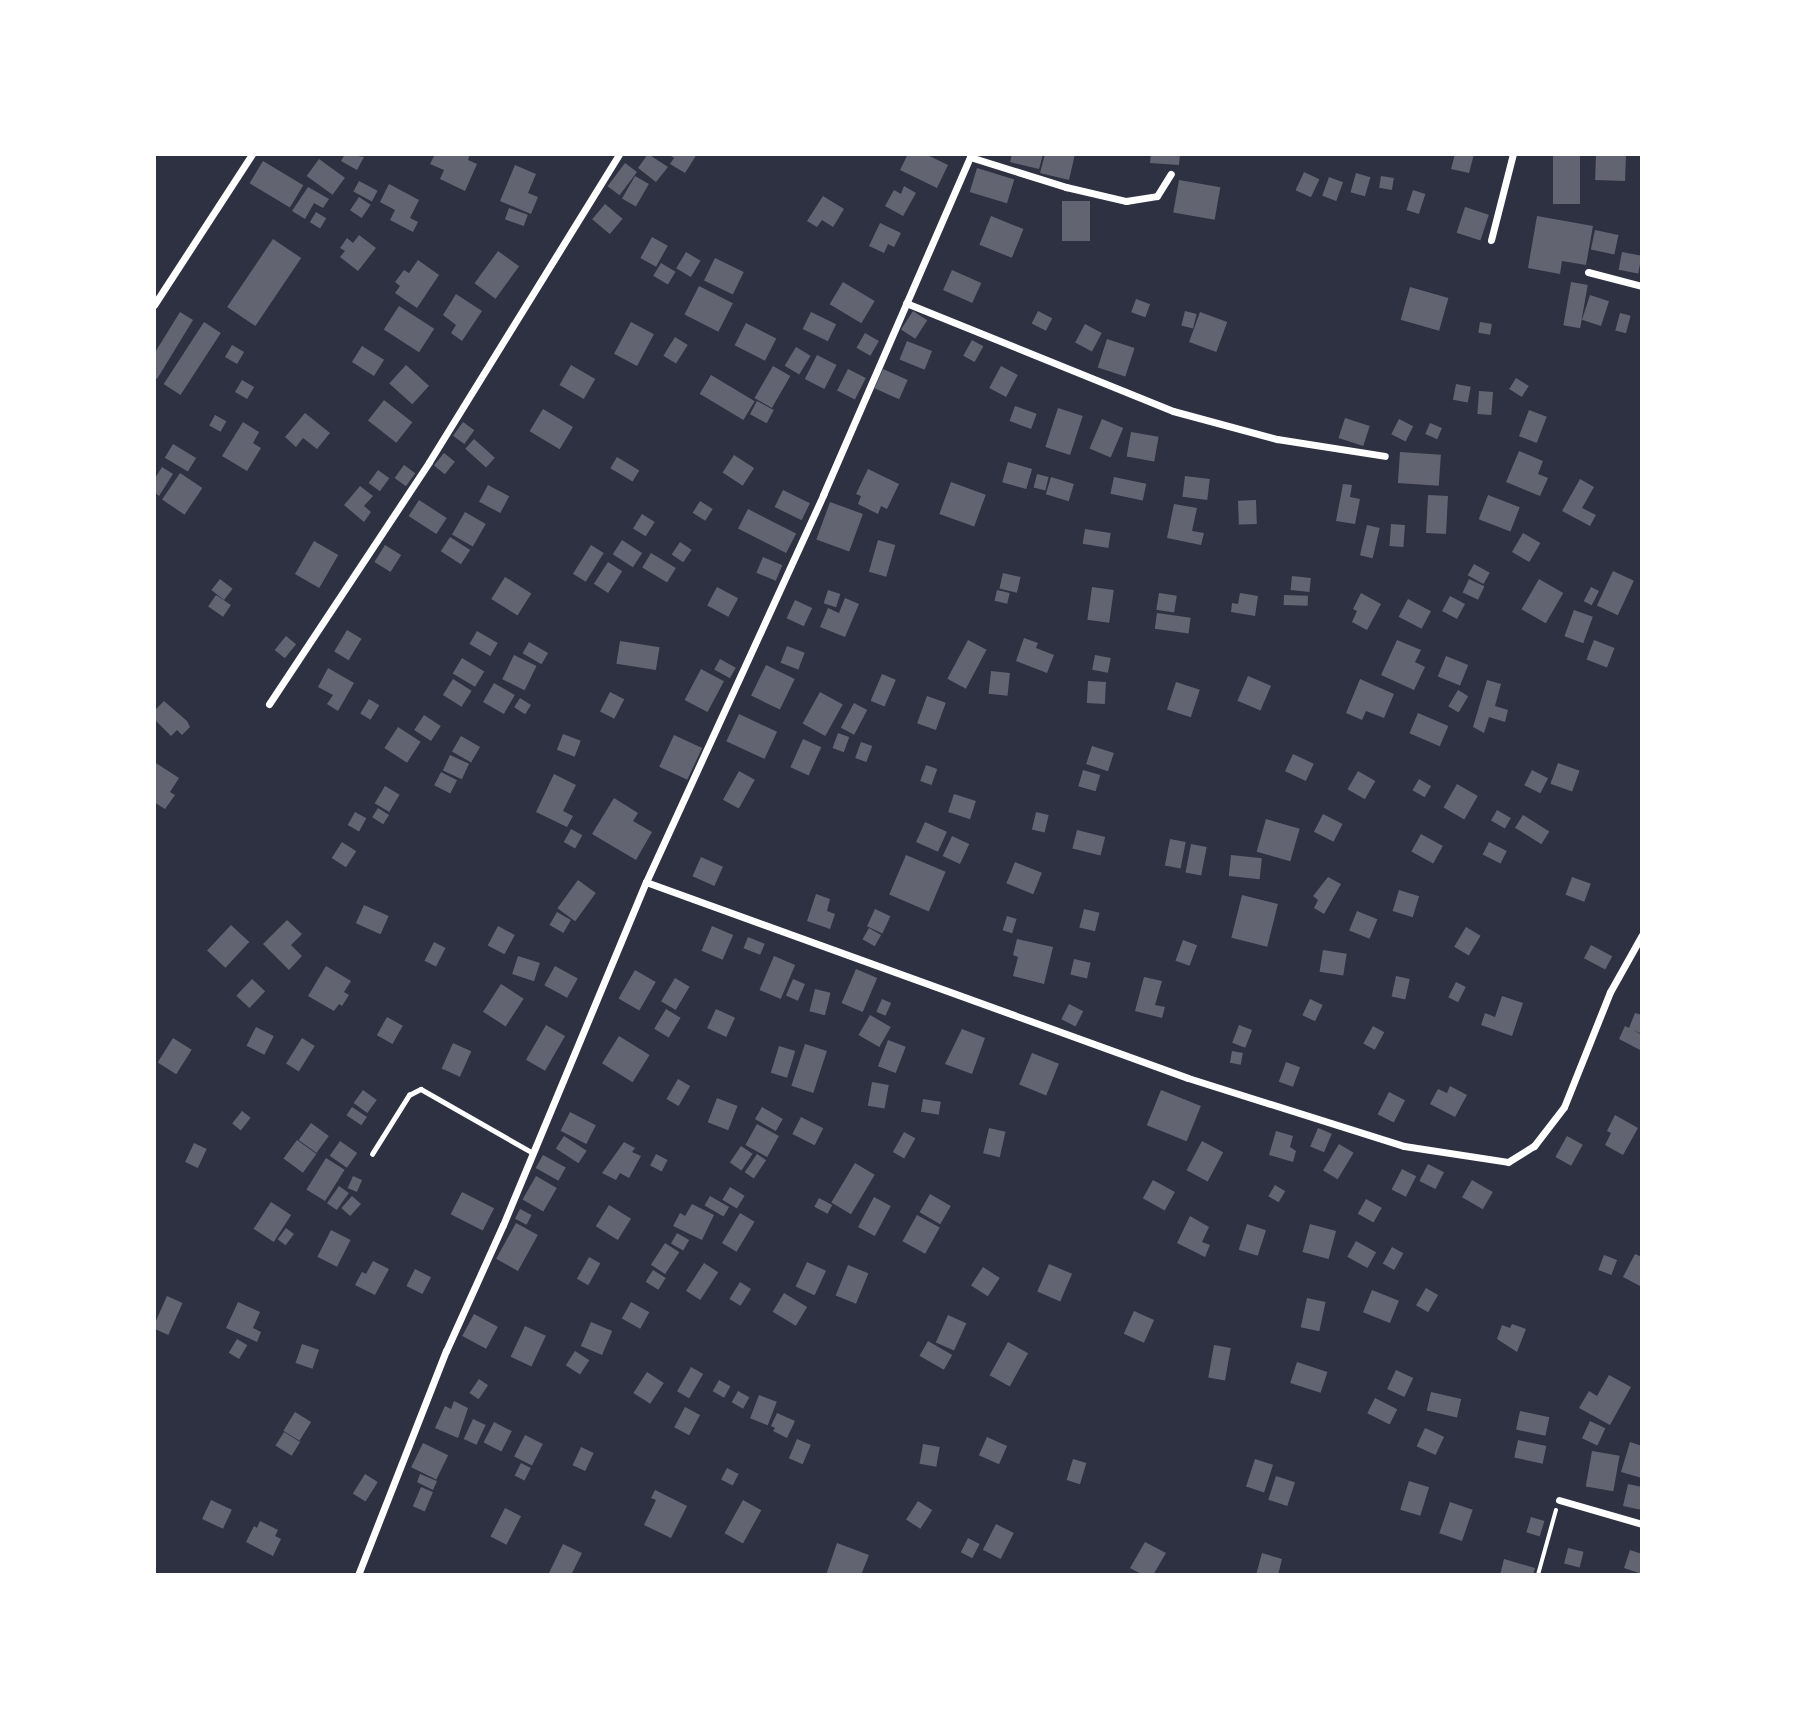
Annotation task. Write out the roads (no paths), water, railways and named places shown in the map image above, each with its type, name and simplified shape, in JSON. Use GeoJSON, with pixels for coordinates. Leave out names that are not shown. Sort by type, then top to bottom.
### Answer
{"type":"FeatureCollection","features":[{"type":"Feature","properties":{"kind":"street"},"geometry":{"type":"LineString","coordinates":[[154,305],[252,154]]}},
{"type":"Feature","properties":{"kind":"street"},"geometry":{"type":"LineString","coordinates":[[269,704],[429,462],[619,154]]}},
{"type":"Feature","properties":{"kind":"street"},"geometry":{"type":"LineString","coordinates":[[1490,240],[1513,154]]}},
{"type":"Feature","properties":{"kind":"street"},"geometry":{"type":"LineString","coordinates":[[358,1575],[446,1351],[533,1153],[646,882],[823,495],[971,155],[1066,187],[1126,201],[1157,196],[1171,174]]}},
{"type":"Feature","properties":{"kind":"street"},"geometry":{"type":"LineString","coordinates":[[1588,272],[1642,286]]}},
{"type":"Feature","properties":{"kind":"street"},"geometry":{"type":"LineString","coordinates":[[906,303],[1173,411],[1277,439],[1385,456]]}},
{"type":"Feature","properties":{"kind":"street"},"geometry":{"type":"LineString","coordinates":[[646,882],[1188,1078],[1404,1146],[1508,1162],[1534,1146],[1564,1107],[1610,992],[1642,935]]}},
{"type":"Feature","properties":{"kind":"street"},"geometry":{"type":"LineString","coordinates":[[1559,1500],[1642,1524]]}},
{"type":"Feature","properties":{"kind":"lane"},"geometry":{"type":"LineString","coordinates":[[372,1154],[409,1096],[421,1089],[533,1153]]}}]}
